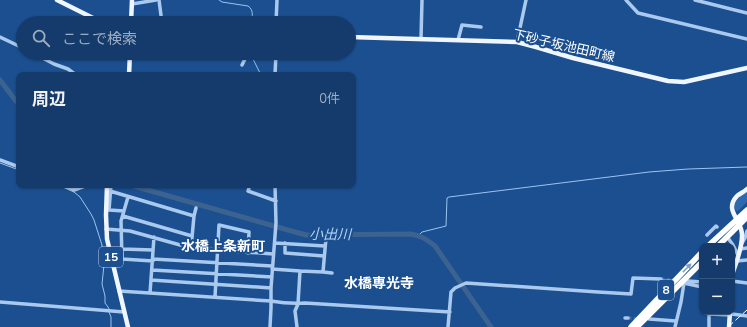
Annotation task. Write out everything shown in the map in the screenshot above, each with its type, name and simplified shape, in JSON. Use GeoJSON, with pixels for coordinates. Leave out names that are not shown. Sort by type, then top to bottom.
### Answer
{"type":"FeatureCollection","features":[{"type":"Feature","properties":{"kind":"highway"},"geometry":{"type":"LineString","coordinates":[[720,243],[747,210]]}},
{"type":"Feature","properties":{"kind":"highway"},"geometry":{"type":"LineString","coordinates":[[712,243],[738,221],[747,217]]}},
{"type":"Feature","properties":{"kind":"highway","name":"8"},"geometry":{"type":"LineString","coordinates":[[631,327],[699,255]]}},
{"type":"Feature","properties":{"kind":"highway","name":"8"},"geometry":{"type":"LineString","coordinates":[[637,327],[699,265]]}},
{"type":"Feature","properties":{"kind":"main road"},"geometry":{"type":"LineString","coordinates":[[57,0],[89,16]]}},
{"type":"Feature","properties":{"kind":"main road"},"geometry":{"type":"LineString","coordinates":[[131,16],[132,2]]}},
{"type":"Feature","properties":{"kind":"main road","name":"下砂子坂池田町線"},"geometry":{"type":"LineString","coordinates":[[356,37],[517,42],[573,58],[678,83],[747,68]]}},
{"type":"Feature","properties":{"kind":"main road"},"geometry":{"type":"LineString","coordinates":[[129,72],[130,60]]}},
{"type":"Feature","properties":{"kind":"main road","name":"15"},"geometry":{"type":"LineString","coordinates":[[107,188],[106,229],[109,251],[128,327]]}},
{"type":"Feature","properties":{"kind":"main road"},"geometry":{"type":"LineString","coordinates":[[735,264],[742,235],[738,221],[731,210],[736,197],[747,189]]}},
{"type":"Feature","properties":{"kind":"main road"},"geometry":{"type":"LineString","coordinates":[[729,327],[730,315]]}},
{"type":"Feature","properties":{"kind":"street"},"geometry":{"type":"LineString","coordinates":[[132,2],[158,0],[161,16]]}},
{"type":"Feature","properties":{"kind":"street"},"geometry":{"type":"LineString","coordinates":[[276,16],[277,0]]}},
{"type":"Feature","properties":{"kind":"street"},"geometry":{"type":"LineString","coordinates":[[421,39],[422,0]]}},
{"type":"Feature","properties":{"kind":"street"},"geometry":{"type":"LineString","coordinates":[[517,42],[526,0]]}},
{"type":"Feature","properties":{"kind":"street"},"geometry":{"type":"LineString","coordinates":[[626,0],[638,13],[747,40]]}},
{"type":"Feature","properties":{"kind":"street"},"geometry":{"type":"LineString","coordinates":[[695,0],[747,13]]}},
{"type":"Feature","properties":{"kind":"street"},"geometry":{"type":"LineString","coordinates":[[458,40],[462,25],[481,27]]}},
{"type":"Feature","properties":{"kind":"street"},"geometry":{"type":"LineString","coordinates":[[0,37],[16,45]]}},
{"type":"Feature","properties":{"kind":"street"},"geometry":{"type":"LineString","coordinates":[[46,60],[72,72]]}},
{"type":"Feature","properties":{"kind":"street"},"geometry":{"type":"LineString","coordinates":[[242,65],[244,60]]}},
{"type":"Feature","properties":{"kind":"street"},"geometry":{"type":"LineString","coordinates":[[275,72],[276,60]]}},
{"type":"Feature","properties":{"kind":"street"},"geometry":{"type":"LineString","coordinates":[[0,160],[16,166]]}},
{"type":"Feature","properties":{"kind":"street"},"geometry":{"type":"LineString","coordinates":[[69,188],[74,190],[80,188]]}},
{"type":"Feature","properties":{"kind":"street"},"geometry":{"type":"LineString","coordinates":[[110,188],[109,210],[123,213],[192,236]]}},
{"type":"Feature","properties":{"kind":"street"},"geometry":{"type":"LineString","coordinates":[[249,188],[248,191],[276,201]]}},
{"type":"Feature","properties":{"kind":"street"},"geometry":{"type":"LineString","coordinates":[[270,327],[272,268],[276,231],[275,188]]}},
{"type":"Feature","properties":{"kind":"street"},"geometry":{"type":"LineString","coordinates":[[110,191],[194,216]]}},
{"type":"Feature","properties":{"kind":"street"},"geometry":{"type":"LineString","coordinates":[[128,197],[123,213],[121,230],[122,259],[216,263],[332,273]]}},
{"type":"Feature","properties":{"kind":"street"},"geometry":{"type":"LineString","coordinates":[[191,248],[196,208]]}},
{"type":"Feature","properties":{"kind":"street"},"geometry":{"type":"LineString","coordinates":[[215,297],[219,225],[249,232],[248,253]]}},
{"type":"Feature","properties":{"kind":"street"},"geometry":{"type":"LineString","coordinates":[[707,235],[716,226],[717,227]]}},
{"type":"Feature","properties":{"kind":"street"},"geometry":{"type":"LineString","coordinates":[[106,229],[130,231],[191,248],[273,254]]}},
{"type":"Feature","properties":{"kind":"street"},"geometry":{"type":"LineString","coordinates":[[747,231],[740,246],[747,248]]}},
{"type":"Feature","properties":{"kind":"street"},"geometry":{"type":"LineString","coordinates":[[150,293],[154,237]]}},
{"type":"Feature","properties":{"kind":"street"},"geometry":{"type":"LineString","coordinates":[[323,272],[326,238]]}},
{"type":"Feature","properties":{"kind":"street"},"geometry":{"type":"LineString","coordinates":[[728,238],[734,244],[738,255]]}},
{"type":"Feature","properties":{"kind":"street"},"geometry":{"type":"LineString","coordinates":[[274,242],[325,246]]}},
{"type":"Feature","properties":{"kind":"street"},"geometry":{"type":"LineString","coordinates":[[285,243],[284,253],[324,256]]}},
{"type":"Feature","properties":{"kind":"street"},"geometry":{"type":"LineString","coordinates":[[122,249],[153,250]]}},
{"type":"Feature","properties":{"kind":"street"},"geometry":{"type":"LineString","coordinates":[[736,261],[747,260]]}},
{"type":"Feature","properties":{"kind":"street"},"geometry":{"type":"LineString","coordinates":[[152,270],[272,277]]}},
{"type":"Feature","properties":{"kind":"street"},"geometry":{"type":"LineString","coordinates":[[297,327],[295,311],[298,304],[300,271]]}},
{"type":"Feature","properties":{"kind":"street"},"geometry":{"type":"LineString","coordinates":[[448,327],[451,292],[455,288],[466,284],[631,294],[633,278],[661,279]]}},
{"type":"Feature","properties":{"kind":"street"},"geometry":{"type":"LineString","coordinates":[[151,280],[271,288]]}},
{"type":"Feature","properties":{"kind":"street"},"geometry":{"type":"LineString","coordinates":[[688,281],[699,282]]}},
{"type":"Feature","properties":{"kind":"street"},"geometry":{"type":"LineString","coordinates":[[735,281],[747,282]]}},
{"type":"Feature","properties":{"kind":"street"},"geometry":{"type":"LineString","coordinates":[[675,327],[684,283],[699,286]]}},
{"type":"Feature","properties":{"kind":"street"},"geometry":{"type":"LineString","coordinates":[[119,291],[282,303],[311,303],[450,312]]}},
{"type":"Feature","properties":{"kind":"street"},"geometry":{"type":"LineString","coordinates":[[0,302],[124,312]]}},
{"type":"Feature","properties":{"kind":"street"},"geometry":{"type":"LineString","coordinates":[[735,314],[747,316]]}},
{"type":"Feature","properties":{"kind":"street"},"geometry":{"type":"LineString","coordinates":[[709,315],[709,327]]}},
{"type":"Feature","properties":{"kind":"street"},"geometry":{"type":"LineString","coordinates":[[649,319],[676,321]]}},
{"type":"Feature","properties":{"kind":"green space"},"geometry":{"type":"Polygon","coordinates":[[[747,192],[747,202],[736,211],[736,202],[747,192]]]}},
{"type":"Feature","properties":{"kind":"waterway"},"geometry":{"type":"LineString","coordinates":[[219,0],[222,2],[248,6],[252,11],[252,16]]}},
{"type":"Feature","properties":{"kind":"waterway"},"geometry":{"type":"LineString","coordinates":[[254,60],[260,72]]}},
{"type":"Feature","properties":{"kind":"waterway","name":"小出川"},"geometry":{"type":"LineString","coordinates":[[0,80],[16,101]]}},
{"type":"Feature","properties":{"kind":"waterway"},"geometry":{"type":"LineString","coordinates":[[0,163],[16,169]]}},
{"type":"Feature","properties":{"kind":"waterway"},"geometry":{"type":"LineString","coordinates":[[419,235],[422,232],[446,226],[447,198],[449,197],[649,172],[747,167]]}},
{"type":"Feature","properties":{"kind":"waterway"},"geometry":{"type":"LineString","coordinates":[[65,188],[74,192],[80,197],[94,220],[102,245],[104,265],[102,284],[105,303],[109,309]]}},
{"type":"Feature","properties":{"kind":"waterway","name":"小出川"},"geometry":{"type":"LineString","coordinates":[[141,188],[306,235],[411,234],[421,237],[435,246],[491,327]]}},
{"type":"Feature","properties":{"kind":"waterway"},"geometry":{"type":"LineString","coordinates":[[109,312],[111,317],[111,327]]}},
{"type":"Feature","properties":{"kind":"tunnel"},"geometry":{"type":"LineString","coordinates":[[661,279],[684,281]]}},
{"type":"Feature","properties":{"kind":"tunnel"},"geometry":{"type":"LineString","coordinates":[[628,318],[640,319]]}},
{"type":"Feature","properties":{"kind":"railway"},"geometry":{"type":"LineString","coordinates":[[728,327],[747,310]]}},
{"type":"Feature","properties":{"kind":"district","name":"水橋上条新町"},"geometry":{"type":"Point","coordinates":[223,246]}},
{"type":"Feature","properties":{"kind":"district","name":"水橋専光寺"},"geometry":{"type":"Point","coordinates":[379,283]}}]}
